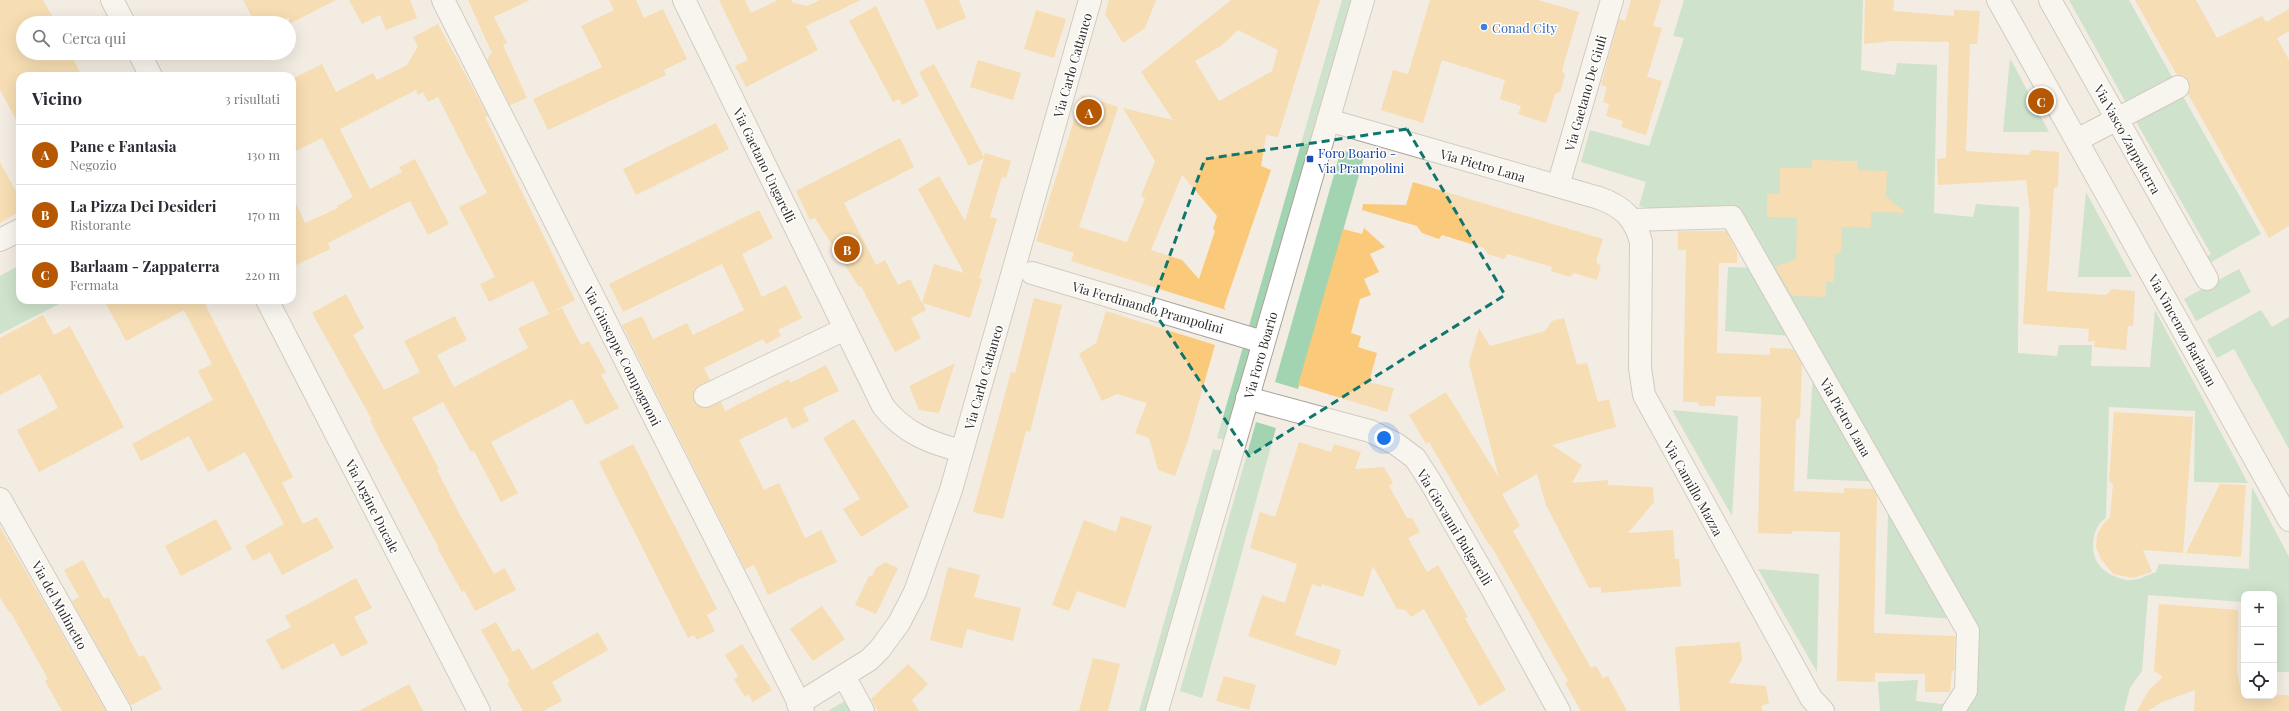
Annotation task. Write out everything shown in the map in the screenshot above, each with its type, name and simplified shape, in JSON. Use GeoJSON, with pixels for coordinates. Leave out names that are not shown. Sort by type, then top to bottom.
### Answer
{"type":"FeatureCollection","features":[{"type":"Feature","properties":{"kind":"street"},"geometry":{"type":"LineString","coordinates":[[112,0],[120,16]]}},
{"type":"Feature","properties":{"kind":"street","name":"Via Giuseppe Compagnoni"},"geometry":{"type":"LineString","coordinates":[[443,0],[801,708]]}},
{"type":"Feature","properties":{"kind":"street","name":"Via Gaetano Ungarelli"},"geometry":{"type":"LineString","coordinates":[[684,0],[876,394],[891,416],[901,426],[925,440],[962,451]]}},
{"type":"Feature","properties":{"kind":"street","name":"Via Carlo Cattaneo"},"geometry":{"type":"LineString","coordinates":[[801,708],[844,676],[869,660],[880,649],[907,610],[924,571],[962,451],[1090,0]]}},
{"type":"Feature","properties":{"kind":"street","name":"Via Foro Boario"},"geometry":{"type":"LineString","coordinates":[[1157,711],[1364,0]]}},
{"type":"Feature","properties":{"kind":"street","name":"Via Gaetano De Giuli"},"geometry":{"type":"LineString","coordinates":[[1558,186],[1612,0]]}},
{"type":"Feature","properties":{"kind":"street","name":"Via Vincenzo Barlaam"},"geometry":{"type":"LineString","coordinates":[[1998,0],[2289,520]]}},
{"type":"Feature","properties":{"kind":"street","name":"Via Vasco Zappaterra"},"geometry":{"type":"LineString","coordinates":[[2050,0],[2207,279]]}},
{"type":"Feature","properties":{"kind":"street"},"geometry":{"type":"LineString","coordinates":[[143,60],[149,72]]}},
{"type":"Feature","properties":{"kind":"street"},"geometry":{"type":"LineString","coordinates":[[2077,140],[2178,87]]}},
{"type":"Feature","properties":{"kind":"street","name":"Via Pietro Lana"},"geometry":{"type":"LineString","coordinates":[[1328,120],[1614,203],[1624,210],[1632,220],[1638,230],[1641,242]]}},
{"type":"Feature","properties":{"kind":"street","name":"Via Pietro Lana"},"geometry":{"type":"LineString","coordinates":[[1632,220],[1732,217],[1968,631],[1966,690],[1953,711]]}},
{"type":"Feature","properties":{"kind":"street"},"geometry":{"type":"LineString","coordinates":[[0,240],[16,232]]}},
{"type":"Feature","properties":{"kind":"street","name":"Via Camillo Mazza"},"geometry":{"type":"LineString","coordinates":[[1641,242],[1640,368],[1644,395],[1808,691],[1823,711]]}},
{"type":"Feature","properties":{"kind":"street","name":"Via Ferdinando Prampolini"},"geometry":{"type":"LineString","coordinates":[[1032,273],[1264,342]]}},
{"type":"Feature","properties":{"kind":"street","name":"Via Argine Ducale"},"geometry":{"type":"LineString","coordinates":[[269,304],[479,711]]}},
{"type":"Feature","properties":{"kind":"street"},"geometry":{"type":"LineString","coordinates":[[705,396],[845,329]]}},
{"type":"Feature","properties":{"kind":"street","name":"Via Giovanni Bulgarelli"},"geometry":{"type":"LineString","coordinates":[[1247,398],[1370,431],[1396,444],[1414,458],[1491,586],[1559,711]]}},
{"type":"Feature","properties":{"kind":"street","name":"Via del Mulinetto"},"geometry":{"type":"LineString","coordinates":[[0,499],[120,711]]}},
{"type":"Feature","properties":{"kind":"street"},"geometry":{"type":"LineString","coordinates":[[844,676],[863,711]]}},
{"type":"Feature","properties":{"kind":"highlighted area"},"geometry":{"type":"Polygon","coordinates":[[[1407,129],[1505,295],[1249,456],[1151,307],[1205,159],[1407,129]]]}},
{"type":"Feature","properties":{"kind":"green space"},"geometry":{"type":"Polygon","coordinates":[[[1342,0],[1356,0],[1229,441],[1217,438],[1342,0]]]}},
{"type":"Feature","properties":{"kind":"green space"},"geometry":{"type":"Polygon","coordinates":[[[1684,0],[1863,0],[1861,70],[1895,75],[1897,63],[1937,65],[1934,213],[1973,217],[1976,204],[2019,207],[2018,353],[2057,356],[2059,345],[2092,345],[2091,366],[2150,367],[2155,310],[2248,483],[2194,482],[2195,411],[2109,407],[2106,518],[2098,526],[2093,543],[2094,555],[2098,564],[2113,576],[2129,580],[2141,578],[2156,572],[2159,564],[2249,569],[2252,487],[2289,557],[2289,672],[2277,672],[2277,591],[2241,591],[2241,602],[2148,595],[2142,671],[2130,688],[2124,711],[1880,711],[1878,682],[1918,680],[1916,701],[1942,704],[1957,696],[1966,620],[1885,614],[1889,482],[1807,479],[1815,338],[1725,331],[1728,267],[1756,268],[1730,210],[1657,210],[1639,206],[1646,182],[1581,162],[1590,130],[1649,146],[1684,38],[1673,36],[1684,0]]]}},
{"type":"Feature","properties":{"kind":"green space"},"geometry":{"type":"Polygon","coordinates":[[[2069,0],[2129,0],[2172,77],[2125,101],[2069,0]]]}},
{"type":"Feature","properties":{"kind":"green space"},"geometry":{"type":"Polygon","coordinates":[[[2010,58],[2049,132],[2003,132],[2010,58]]]}},
{"type":"Feature","properties":{"kind":"green space"},"geometry":{"type":"Polygon","coordinates":[[[2181,93],[2261,234],[2206,265],[2202,259],[2211,254],[2134,118],[2181,93]]]}},
{"type":"Feature","properties":{"kind":"green space"},"geometry":{"type":"Polygon","coordinates":[[[1341,150],[1364,157],[1298,389],[1275,382],[1341,150]]]}},
{"type":"Feature","properties":{"kind":"green space"},"geometry":{"type":"Polygon","coordinates":[[[2086,192],[2132,277],[2078,277],[2086,192]]]}},
{"type":"Feature","properties":{"kind":"green space"},"geometry":{"type":"Polygon","coordinates":[[[16,267],[16,304],[59,304],[0,334],[0,276],[16,267]]]}},
{"type":"Feature","properties":{"kind":"green space"},"geometry":{"type":"Polygon","coordinates":[[[2239,269],[2251,292],[2196,321],[2184,299],[2239,269]]]}},
{"type":"Feature","properties":{"kind":"green space"},"geometry":{"type":"Polygon","coordinates":[[[2261,310],[2272,327],[2289,317],[2289,449],[2234,349],[2217,358],[2207,340],[2261,310]]]}},
{"type":"Feature","properties":{"kind":"green space"},"geometry":{"type":"Polygon","coordinates":[[[1672,410],[1738,416],[1732,516],[1672,410]]]}},
{"type":"Feature","properties":{"kind":"green space"},"geometry":{"type":"Polygon","coordinates":[[[1256,422],[1276,428],[1202,698],[1180,691],[1256,422]]]}},
{"type":"Feature","properties":{"kind":"green space"},"geometry":{"type":"Polygon","coordinates":[[[1213,449],[1226,452],[1152,711],[1139,711],[1213,449]]]}},
{"type":"Feature","properties":{"kind":"green space"},"geometry":{"type":"Polygon","coordinates":[[[1758,569],[1819,574],[1817,672],[1758,569]]]}},
{"type":"Feature","properties":{"kind":"green space"},"geometry":{"type":"Polygon","coordinates":[[[847,700],[853,711],[829,710],[847,700]]]}},
{"type":"Feature","properties":{"kind":"building"},"geometry":{"type":"Polygon","coordinates":[[[0,0],[43,0],[52,16],[16,16],[16,60],[74,60],[80,72],[16,72],[16,120],[0,90],[0,0]]]}},
{"type":"Feature","properties":{"kind":"building"},"geometry":{"type":"Polygon","coordinates":[[[243,0],[336,0],[296,20],[296,16],[251,16],[243,0]]]}},
{"type":"Feature","properties":{"kind":"building"},"geometry":{"type":"Polygon","coordinates":[[[349,0],[410,0],[417,18],[386,30],[380,15],[362,24],[349,0]]]}},
{"type":"Feature","properties":{"kind":"building"},"geometry":{"type":"Polygon","coordinates":[[[468,0],[530,0],[494,17],[507,43],[503,45],[527,98],[510,105],[487,60],[493,50],[491,51],[468,0]]]}},
{"type":"Feature","properties":{"kind":"building"},"geometry":{"type":"Polygon","coordinates":[[[609,0],[636,0],[644,18],[663,9],[687,59],[664,70],[666,75],[548,130],[533,99],[602,67],[581,26],[614,10],[609,0]]]}},
{"type":"Feature","properties":{"kind":"building"},"geometry":{"type":"Polygon","coordinates":[[[719,0],[745,0],[751,13],[778,0],[791,0],[793,3],[807,6],[820,0],[861,0],[806,26],[818,50],[746,87],[735,66],[748,60],[719,0]]]}},
{"type":"Feature","properties":{"kind":"building"},"geometry":{"type":"Polygon","coordinates":[[[924,0],[959,0],[966,18],[937,30],[924,0]]]}},
{"type":"Feature","properties":{"kind":"building"},"geometry":{"type":"Polygon","coordinates":[[[1109,0],[1156,0],[1145,28],[1123,43],[1105,14],[1109,0]]]}},
{"type":"Feature","properties":{"kind":"building"},"geometry":{"type":"Polygon","coordinates":[[[1231,0],[1320,0],[1278,137],[1266,135],[1261,166],[1271,170],[1224,307],[1226,310],[1071,261],[1074,253],[1036,241],[1082,95],[1118,107],[1079,227],[1127,242],[1145,198],[1141,196],[1155,161],[1123,108],[1173,120],[1141,72],[1231,0]],[[1238,30],[1221,46],[1195,61],[1219,101],[1272,71],[1278,50],[1238,30]],[[1182,175],[1151,250],[1182,260],[1199,279],[1215,231],[1213,229],[1217,216],[1182,175]]]}},
{"type":"Feature","properties":{"kind":"building"},"geometry":{"type":"Polygon","coordinates":[[[1430,0],[1538,0],[1579,12],[1562,70],[1565,75],[1560,92],[1555,94],[1546,123],[1518,114],[1521,106],[1500,99],[1505,80],[1442,60],[1423,123],[1381,110],[1393,70],[1408,74],[1430,0]]]}},
{"type":"Feature","properties":{"kind":"building"},"geometry":{"type":"Polygon","coordinates":[[[1631,0],[1661,0],[1653,26],[1662,28],[1647,77],[1662,81],[1646,135],[1621,127],[1623,121],[1606,116],[1609,104],[1603,102],[1607,87],[1601,85],[1619,19],[1625,21],[1631,0]]]}},
{"type":"Feature","properties":{"kind":"building"},"geometry":{"type":"Polygon","coordinates":[[[1865,0],[1894,0],[1893,11],[1954,16],[1954,10],[1980,11],[1977,44],[1970,44],[1966,151],[2028,155],[2032,150],[2059,152],[2058,187],[2054,188],[2047,291],[2106,295],[2112,289],[2135,291],[2133,326],[2128,326],[2126,350],[2094,347],[2095,341],[2088,342],[2089,329],[2023,324],[2030,213],[2026,180],[1938,185],[1937,159],[1946,158],[1949,42],[1892,41],[1864,44],[1865,0]]]}},
{"type":"Feature","properties":{"kind":"building"},"geometry":{"type":"Polygon","coordinates":[[[2135,0],[2196,0],[2217,38],[2262,16],[2266,22],[2289,9],[2289,31],[2277,38],[2289,60],[2289,226],[2269,238],[2188,94],[2190,88],[2189,81],[2184,76],[2177,75],[2135,0]]]}},
{"type":"Feature","properties":{"kind":"building"},"geometry":{"type":"Polygon","coordinates":[[[876,6],[919,96],[902,105],[899,99],[893,102],[849,21],[876,6]]]}},
{"type":"Feature","properties":{"kind":"building"},"geometry":{"type":"Polygon","coordinates":[[[1036,10],[1066,19],[1054,58],[1024,49],[1036,10]]]}},
{"type":"Feature","properties":{"kind":"building"},"geometry":{"type":"Polygon","coordinates":[[[438,24],[488,116],[485,117],[575,300],[550,313],[562,308],[581,345],[589,341],[606,372],[601,375],[619,408],[586,425],[572,399],[491,442],[518,493],[501,502],[474,451],[471,452],[443,402],[412,418],[439,469],[437,470],[460,515],[494,574],[505,568],[516,590],[475,611],[464,590],[462,592],[438,549],[439,548],[370,420],[372,420],[312,313],[346,294],[364,328],[353,335],[384,390],[420,372],[404,341],[455,316],[467,340],[437,355],[454,387],[528,348],[518,328],[549,314],[533,281],[489,302],[480,284],[495,277],[459,207],[487,193],[438,97],[428,102],[423,92],[418,95],[416,90],[340,129],[370,189],[402,172],[399,167],[415,159],[449,224],[428,235],[410,201],[328,243],[330,249],[296,265],[296,204],[305,223],[338,208],[337,206],[353,197],[322,138],[296,151],[296,77],[322,64],[336,92],[373,73],[377,80],[407,65],[418,46],[413,37],[438,24]]]}},
{"type":"Feature","properties":{"kind":"building"},"geometry":{"type":"Polygon","coordinates":[[[978,60],[1021,73],[1013,100],[970,87],[978,60]]]}},
{"type":"Feature","properties":{"kind":"building"},"geometry":{"type":"Polygon","coordinates":[[[934,64],[984,157],[985,153],[1011,161],[1006,178],[1002,177],[990,217],[997,219],[979,278],[982,279],[970,318],[923,303],[926,310],[911,318],[921,338],[895,352],[861,286],[859,287],[815,218],[810,220],[796,191],[900,138],[914,167],[844,203],[876,265],[885,260],[898,285],[910,279],[922,303],[934,264],[964,273],[918,189],[939,176],[965,221],[984,158],[969,166],[919,72],[934,64]]]}},
{"type":"Feature","properties":{"kind":"building"},"geometry":{"type":"Polygon","coordinates":[[[716,123],[729,149],[636,195],[623,169],[716,123]]]}},
{"type":"Feature","properties":{"kind":"building"},"geometry":{"type":"Polygon","coordinates":[[[1812,160],[1858,161],[1858,170],[1887,171],[1886,196],[1906,213],[1871,212],[1871,228],[1842,227],[1841,252],[1835,255],[1834,282],[1826,282],[1826,297],[1792,296],[1775,267],[1796,259],[1797,218],[1767,217],[1767,194],[1780,194],[1780,168],[1812,168],[1812,160]]]}},
{"type":"Feature","properties":{"kind":"building"},"geometry":{"type":"Polygon","coordinates":[[[0,162],[16,192],[16,213],[0,223],[0,162]]]}},
{"type":"Feature","properties":{"kind":"building"},"geometry":{"type":"Polygon","coordinates":[[[1413,182],[1603,239],[1596,262],[1601,266],[1597,280],[1574,273],[1570,277],[1551,271],[1552,267],[1508,254],[1504,259],[1488,254],[1484,248],[1442,235],[1439,239],[1422,233],[1417,226],[1362,210],[1363,204],[1406,205],[1413,182]]]}},
{"type":"Feature","properties":{"kind":"building"},"geometry":{"type":"Polygon","coordinates":[[[759,210],[773,238],[742,254],[762,297],[786,285],[802,318],[778,330],[781,336],[766,344],[763,339],[704,368],[710,380],[695,389],[693,395],[694,401],[698,406],[704,408],[721,402],[725,411],[789,379],[790,383],[826,365],[839,391],[803,408],[809,421],[792,429],[786,417],[739,440],[764,490],[779,483],[805,538],[821,530],[837,562],[800,579],[798,578],[798,580],[768,595],[754,565],[745,569],[622,325],[642,316],[653,339],[687,323],[693,335],[744,310],[722,264],[623,312],[609,284],[759,210]]]}},
{"type":"Feature","properties":{"kind":"building"},"geometry":{"type":"Polygon","coordinates":[[[1364,228],[1385,247],[1370,254],[1379,272],[1364,279],[1371,295],[1360,299],[1351,333],[1361,336],[1358,347],[1377,353],[1369,382],[1394,388],[1387,412],[1298,385],[1343,229],[1362,234],[1364,228]]]}},
{"type":"Feature","properties":{"kind":"building"},"geometry":{"type":"Polygon","coordinates":[[[1678,231],[1726,231],[1737,252],[1737,263],[1719,263],[1717,353],[1770,355],[1770,348],[1793,349],[1802,364],[1800,417],[1796,420],[1794,491],[1844,493],[1844,488],[1873,489],[1877,496],[1874,633],[1955,636],[1954,671],[1952,671],[1950,692],[1925,692],[1925,674],[1875,673],[1875,682],[1837,681],[1840,532],[1792,531],[1792,534],[1758,533],[1761,397],[1716,396],[1715,406],[1700,406],[1697,402],[1683,402],[1686,250],[1678,250],[1678,231]]]}},
{"type":"Feature","properties":{"kind":"building"},"geometry":{"type":"Polygon","coordinates":[[[1034,298],[1062,305],[1030,432],[1026,431],[1003,519],[973,512],[1011,372],[1015,373],[1034,298]]]}},
{"type":"Feature","properties":{"kind":"building"},"geometry":{"type":"Polygon","coordinates":[[[106,304],[205,304],[293,477],[282,483],[303,524],[317,517],[334,548],[282,575],[270,552],[253,561],[245,546],[284,524],[245,452],[208,472],[189,436],[141,461],[132,444],[213,400],[198,371],[212,364],[184,310],[126,341],[106,304]]]}},
{"type":"Feature","properties":{"kind":"building"},"geometry":{"type":"Polygon","coordinates":[[[1106,311],[1215,345],[1188,440],[1175,476],[1158,470],[1149,438],[1135,433],[1147,403],[1117,394],[1102,401],[1079,354],[1096,343],[1106,311]]]}},
{"type":"Feature","properties":{"kind":"building"},"geometry":{"type":"Polygon","coordinates":[[[43,315],[54,335],[70,326],[124,427],[39,472],[17,430],[58,408],[40,374],[0,395],[0,338],[43,315]]]}},
{"type":"Feature","properties":{"kind":"building"},"geometry":{"type":"Polygon","coordinates":[[[1564,318],[1577,365],[1587,363],[1598,402],[1609,399],[1616,427],[1552,445],[1582,465],[1572,483],[1608,480],[1608,485],[1653,487],[1654,502],[1628,533],[1673,530],[1675,559],[1679,559],[1681,586],[1601,593],[1601,587],[1589,588],[1546,505],[1537,474],[1502,494],[1520,526],[1513,531],[1591,668],[1596,666],[1603,678],[1608,676],[1627,711],[1581,711],[1565,683],[1568,681],[1490,544],[1489,545],[1429,442],[1426,444],[1409,415],[1446,392],[1499,478],[1469,363],[1479,328],[1490,346],[1545,331],[1552,321],[1564,318]]]}},
{"type":"Feature","properties":{"kind":"building"},"geometry":{"type":"Polygon","coordinates":[[[955,363],[939,413],[919,410],[909,386],[955,363]]]}},
{"type":"Feature","properties":{"kind":"building"},"geometry":{"type":"Polygon","coordinates":[[[2114,412],[2193,417],[2183,553],[2143,550],[2152,572],[2133,578],[2113,574],[2101,559],[2096,547],[2097,535],[2103,524],[2110,517],[2113,484],[2109,481],[2114,412]]]}},
{"type":"Feature","properties":{"kind":"building"},"geometry":{"type":"Polygon","coordinates":[[[854,419],[909,507],[861,537],[843,509],[860,499],[823,438],[854,419]]]}},
{"type":"Feature","properties":{"kind":"building"},"geometry":{"type":"Polygon","coordinates":[[[1299,442],[1331,452],[1334,444],[1361,452],[1355,469],[1384,467],[1393,483],[1389,486],[1407,518],[1412,518],[1420,532],[1408,538],[1427,572],[1438,565],[1468,617],[1465,618],[1506,690],[1479,706],[1424,609],[1411,617],[1406,610],[1397,609],[1373,566],[1363,597],[1322,584],[1321,587],[1312,584],[1295,635],[1341,650],[1336,666],[1248,636],[1262,595],[1285,603],[1297,564],[1250,548],[1260,512],[1275,517],[1299,442]]]}},
{"type":"Feature","properties":{"kind":"building"},"geometry":{"type":"Polygon","coordinates":[[[633,444],[717,609],[707,615],[715,631],[697,640],[694,635],[688,638],[599,462],[633,444]]]}},
{"type":"Feature","properties":{"kind":"building"},"geometry":{"type":"Polygon","coordinates":[[[2220,484],[2246,485],[2241,557],[2186,553],[2220,484]]]}},
{"type":"Feature","properties":{"kind":"building"},"geometry":{"type":"Polygon","coordinates":[[[1121,516],[1152,526],[1125,608],[1077,591],[1069,611],[1052,605],[1084,520],[1116,532],[1121,516]]]}},
{"type":"Feature","properties":{"kind":"building"},"geometry":{"type":"Polygon","coordinates":[[[216,519],[232,549],[181,576],[165,546],[216,519]]]}},
{"type":"Feature","properties":{"kind":"building"},"geometry":{"type":"Polygon","coordinates":[[[0,527],[106,711],[62,711],[45,681],[48,679],[10,611],[9,612],[0,597],[0,527]]]}},
{"type":"Feature","properties":{"kind":"building"},"geometry":{"type":"Polygon","coordinates":[[[83,560],[104,599],[108,597],[139,657],[144,655],[162,689],[131,705],[72,601],[79,597],[64,570],[83,560]]]}},
{"type":"Feature","properties":{"kind":"building"},"geometry":{"type":"Polygon","coordinates":[[[885,562],[898,568],[876,614],[855,605],[869,576],[872,576],[876,568],[885,562]]]}},
{"type":"Feature","properties":{"kind":"building"},"geometry":{"type":"Polygon","coordinates":[[[948,567],[980,575],[974,597],[1021,608],[1013,641],[967,629],[962,648],[930,640],[948,567]]]}},
{"type":"Feature","properties":{"kind":"building"},"geometry":{"type":"Polygon","coordinates":[[[356,578],[372,608],[354,617],[368,643],[341,657],[334,643],[282,670],[266,640],[291,627],[285,616],[356,578]]]}},
{"type":"Feature","properties":{"kind":"building"},"geometry":{"type":"Polygon","coordinates":[[[2159,604],[2238,610],[2237,672],[2241,699],[2277,699],[2277,695],[2289,695],[2289,711],[2194,711],[2195,690],[2162,702],[2148,711],[2137,711],[2149,690],[2163,677],[2154,671],[2159,604]]]}},
{"type":"Feature","properties":{"kind":"building"},"geometry":{"type":"Polygon","coordinates":[[[822,606],[845,639],[813,661],[790,629],[822,606]]]}},
{"type":"Feature","properties":{"kind":"building"},"geometry":{"type":"Polygon","coordinates":[[[496,622],[513,652],[519,648],[532,670],[598,632],[608,650],[552,682],[562,701],[543,711],[523,711],[507,683],[510,682],[481,630],[496,622]]]}},
{"type":"Feature","properties":{"kind":"building"},"geometry":{"type":"Polygon","coordinates":[[[1740,642],[1742,660],[1729,683],[1766,686],[1769,703],[1761,706],[1763,711],[1680,711],[1675,647],[1740,642]]]}},
{"type":"Feature","properties":{"kind":"building"},"geometry":{"type":"Polygon","coordinates":[[[742,644],[772,690],[753,702],[748,694],[745,697],[734,679],[738,676],[725,655],[742,644]]]}},
{"type":"Feature","properties":{"kind":"building"},"geometry":{"type":"Polygon","coordinates":[[[1093,658],[1120,664],[1108,711],[1079,711],[1093,658]]]}},
{"type":"Feature","properties":{"kind":"building"},"geometry":{"type":"Polygon","coordinates":[[[908,664],[928,684],[912,700],[919,711],[878,711],[871,699],[908,664]]]}},
{"type":"Feature","properties":{"kind":"building"},"geometry":{"type":"Polygon","coordinates":[[[1224,676],[1256,685],[1249,710],[1216,701],[1224,676]]]}},
{"type":"Feature","properties":{"kind":"building"},"geometry":{"type":"Polygon","coordinates":[[[409,684],[423,711],[359,711],[409,684]]]}},
{"type":"Feature","properties":{"kind":"place","name":"Conad City"},"geometry":{"type":"Point","coordinates":[1484,27]}},
{"type":"Feature","properties":{"kind":"place","name":"Barlaam - Zappaterra"},"geometry":{"type":"Point","coordinates":[2041,101]}},
{"type":"Feature","properties":{"kind":"place","name":"Pane e Fantasia"},"geometry":{"type":"Point","coordinates":[1089,112]}},
{"type":"Feature","properties":{"kind":"place","name":"Foro Boario - Via Prampolini"},"geometry":{"type":"Point","coordinates":[1310,159]}},
{"type":"Feature","properties":{"kind":"place","name":"La Pizza Dei Desideri"},"geometry":{"type":"Point","coordinates":[847,249]}}]}
